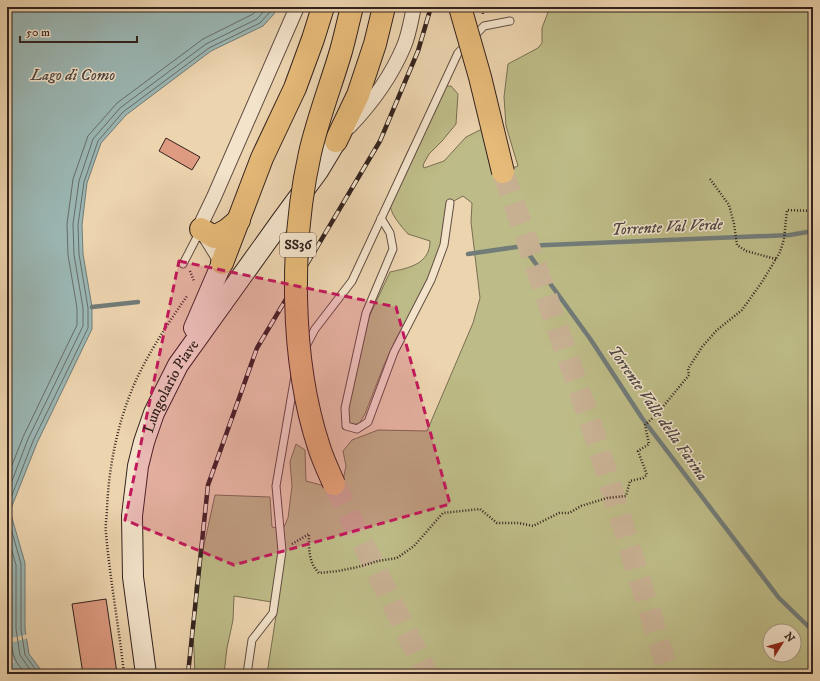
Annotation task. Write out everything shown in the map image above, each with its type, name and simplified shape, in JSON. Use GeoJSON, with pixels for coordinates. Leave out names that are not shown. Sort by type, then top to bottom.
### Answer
{"type":"FeatureCollection","features":[{"type":"Feature","properties":{"kind":"highway"},"geometry":{"type":"LineString","coordinates":[[222,263],[262,158],[295,88],[323,7]]}},
{"type":"Feature","properties":{"kind":"highway","name":"SS36"},"geometry":{"type":"LineString","coordinates":[[334,484],[319,447],[302,376],[298,329],[296,265],[301,206],[310,153],[322,109],[341,52],[352,7]]}},
{"type":"Feature","properties":{"kind":"highway"},"geometry":{"type":"LineString","coordinates":[[460,7],[469,35],[503,172]]}},
{"type":"Feature","properties":{"kind":"highway"},"geometry":{"type":"LineString","coordinates":[[336,141],[358,95],[375,44],[383,11]]}},
{"type":"Feature","properties":{"kind":"highway"},"geometry":{"type":"LineString","coordinates":[[201,230],[214,237],[227,230],[238,220]]}},
{"type":"Feature","properties":{"kind":"main road","name":"Lungolario Piave"},"geometry":{"type":"LineString","coordinates":[[146,674],[133,577],[132,516],[138,466],[154,413],[178,365],[318,171],[336,141]]}},
{"type":"Feature","properties":{"kind":"main road"},"geometry":{"type":"LineString","coordinates":[[178,365],[222,263]]}},
{"type":"Feature","properties":{"kind":"street"},"geometry":{"type":"LineString","coordinates":[[222,263],[201,230],[202,222],[297,7]]}},
{"type":"Feature","properties":{"kind":"street"},"geometry":{"type":"LineString","coordinates":[[336,141],[368,106],[383,86],[404,46],[414,7]]}},
{"type":"Feature","properties":{"kind":"lane"},"geometry":{"type":"LineString","coordinates":[[247,674],[252,640],[273,614],[282,551],[276,486],[294,379],[303,351],[315,329],[352,281],[458,53],[484,26],[510,21]]}},
{"type":"Feature","properties":{"kind":"lane"},"geometry":{"type":"LineString","coordinates":[[381,218],[390,232],[393,248],[366,313],[345,408],[346,426],[357,429],[368,422],[394,352],[431,280],[444,245],[450,203]]}},
{"type":"Feature","properties":{"kind":"lane"},"geometry":{"type":"LineString","coordinates":[[182,264],[201,230]]}},
{"type":"Feature","properties":{"kind":"path"},"geometry":{"type":"LineString","coordinates":[[710,179],[729,205],[737,245],[746,251],[776,259]]}},
{"type":"Feature","properties":{"kind":"path"},"geometry":{"type":"LineString","coordinates":[[282,551],[309,534],[309,552],[312,566],[319,573],[338,571],[397,558],[414,546],[443,513],[480,509],[497,523],[519,523],[533,526],[559,513],[569,513],[581,506],[607,498],[626,496],[630,481],[643,478],[647,475],[638,451],[649,444],[645,425],[657,414],[689,375],[688,369],[702,347],[717,330],[742,310],[776,259],[784,240],[787,210],[813,211]]}},
{"type":"Feature","properties":{"kind":"highlighted area"},"geometry":{"type":"Polygon","coordinates":[[[179,261],[396,307],[450,504],[234,565],[125,520],[179,261]]]}},
{"type":"Feature","properties":{"kind":"shaded area"},"geometry":{"type":"Polygon","coordinates":[[[550,7],[813,7],[813,674],[267,674],[278,603],[234,596],[233,620],[227,648],[224,674],[195,674],[193,628],[195,586],[215,495],[270,497],[272,527],[283,529],[288,518],[292,486],[290,462],[296,444],[305,450],[306,481],[325,486],[343,480],[346,466],[343,451],[352,440],[378,430],[427,431],[473,323],[480,298],[471,222],[472,203],[463,196],[454,201],[448,201],[439,253],[422,292],[396,339],[384,365],[365,414],[359,424],[354,424],[350,423],[348,418],[348,407],[369,317],[390,272],[417,264],[426,255],[429,249],[430,241],[408,234],[393,215],[390,206],[391,194],[402,165],[432,101],[439,91],[447,86],[451,86],[458,94],[456,124],[429,154],[423,165],[424,168],[444,161],[466,137],[484,128],[499,173],[518,166],[506,126],[504,97],[508,64],[538,48],[542,43],[542,28],[550,7]]]}},
{"type":"Feature","properties":{"kind":"water","name":"Lago di Como"},"geometry":{"type":"Polygon","coordinates":[[[7,7],[275,7],[274,14],[263,26],[211,51],[126,115],[101,143],[87,183],[82,225],[83,254],[92,307],[92,329],[37,443],[10,511],[25,563],[25,629],[29,654],[44,674],[7,674],[7,7]]]}},
{"type":"Feature","properties":{"kind":"pier"},"geometry":{"type":"Polygon","coordinates":[[[7,634],[8,639],[28,634],[29,638],[9,643],[14,663],[7,664],[7,634]]]}},
{"type":"Feature","properties":{"kind":"building"},"geometry":{"type":"Polygon","coordinates":[[[166,138],[200,157],[192,170],[159,151],[166,138]]]}},
{"type":"Feature","properties":{"kind":"building"},"geometry":{"type":"Polygon","coordinates":[[[106,599],[117,673],[83,674],[72,604],[106,599]]]}},
{"type":"Feature","properties":{"kind":"waterway","name":"Torrente Val Verde"},"geometry":{"type":"LineString","coordinates":[[523,246],[790,235],[813,231]]}},
{"type":"Feature","properties":{"kind":"waterway","name":"Torrente Valle della Farina"},"geometry":{"type":"LineString","coordinates":[[468,254],[523,246],[591,340],[642,418],[779,598],[813,631]]}},
{"type":"Feature","properties":{"kind":"waterway","name":"Torrente Valle della Farina"},"geometry":{"type":"LineString","coordinates":[[92,307],[138,302]]}},
{"type":"Feature","properties":{"kind":"tunnel"},"geometry":{"type":"LineString","coordinates":[[503,172],[594,433],[669,674]]}},
{"type":"Feature","properties":{"kind":"tunnel"},"geometry":{"type":"LineString","coordinates":[[334,484],[427,674]]}},
{"type":"Feature","properties":{"kind":"railway"},"geometry":{"type":"LineString","coordinates":[[188,674],[208,485],[257,348],[380,141],[418,51],[431,7]]}}]}
